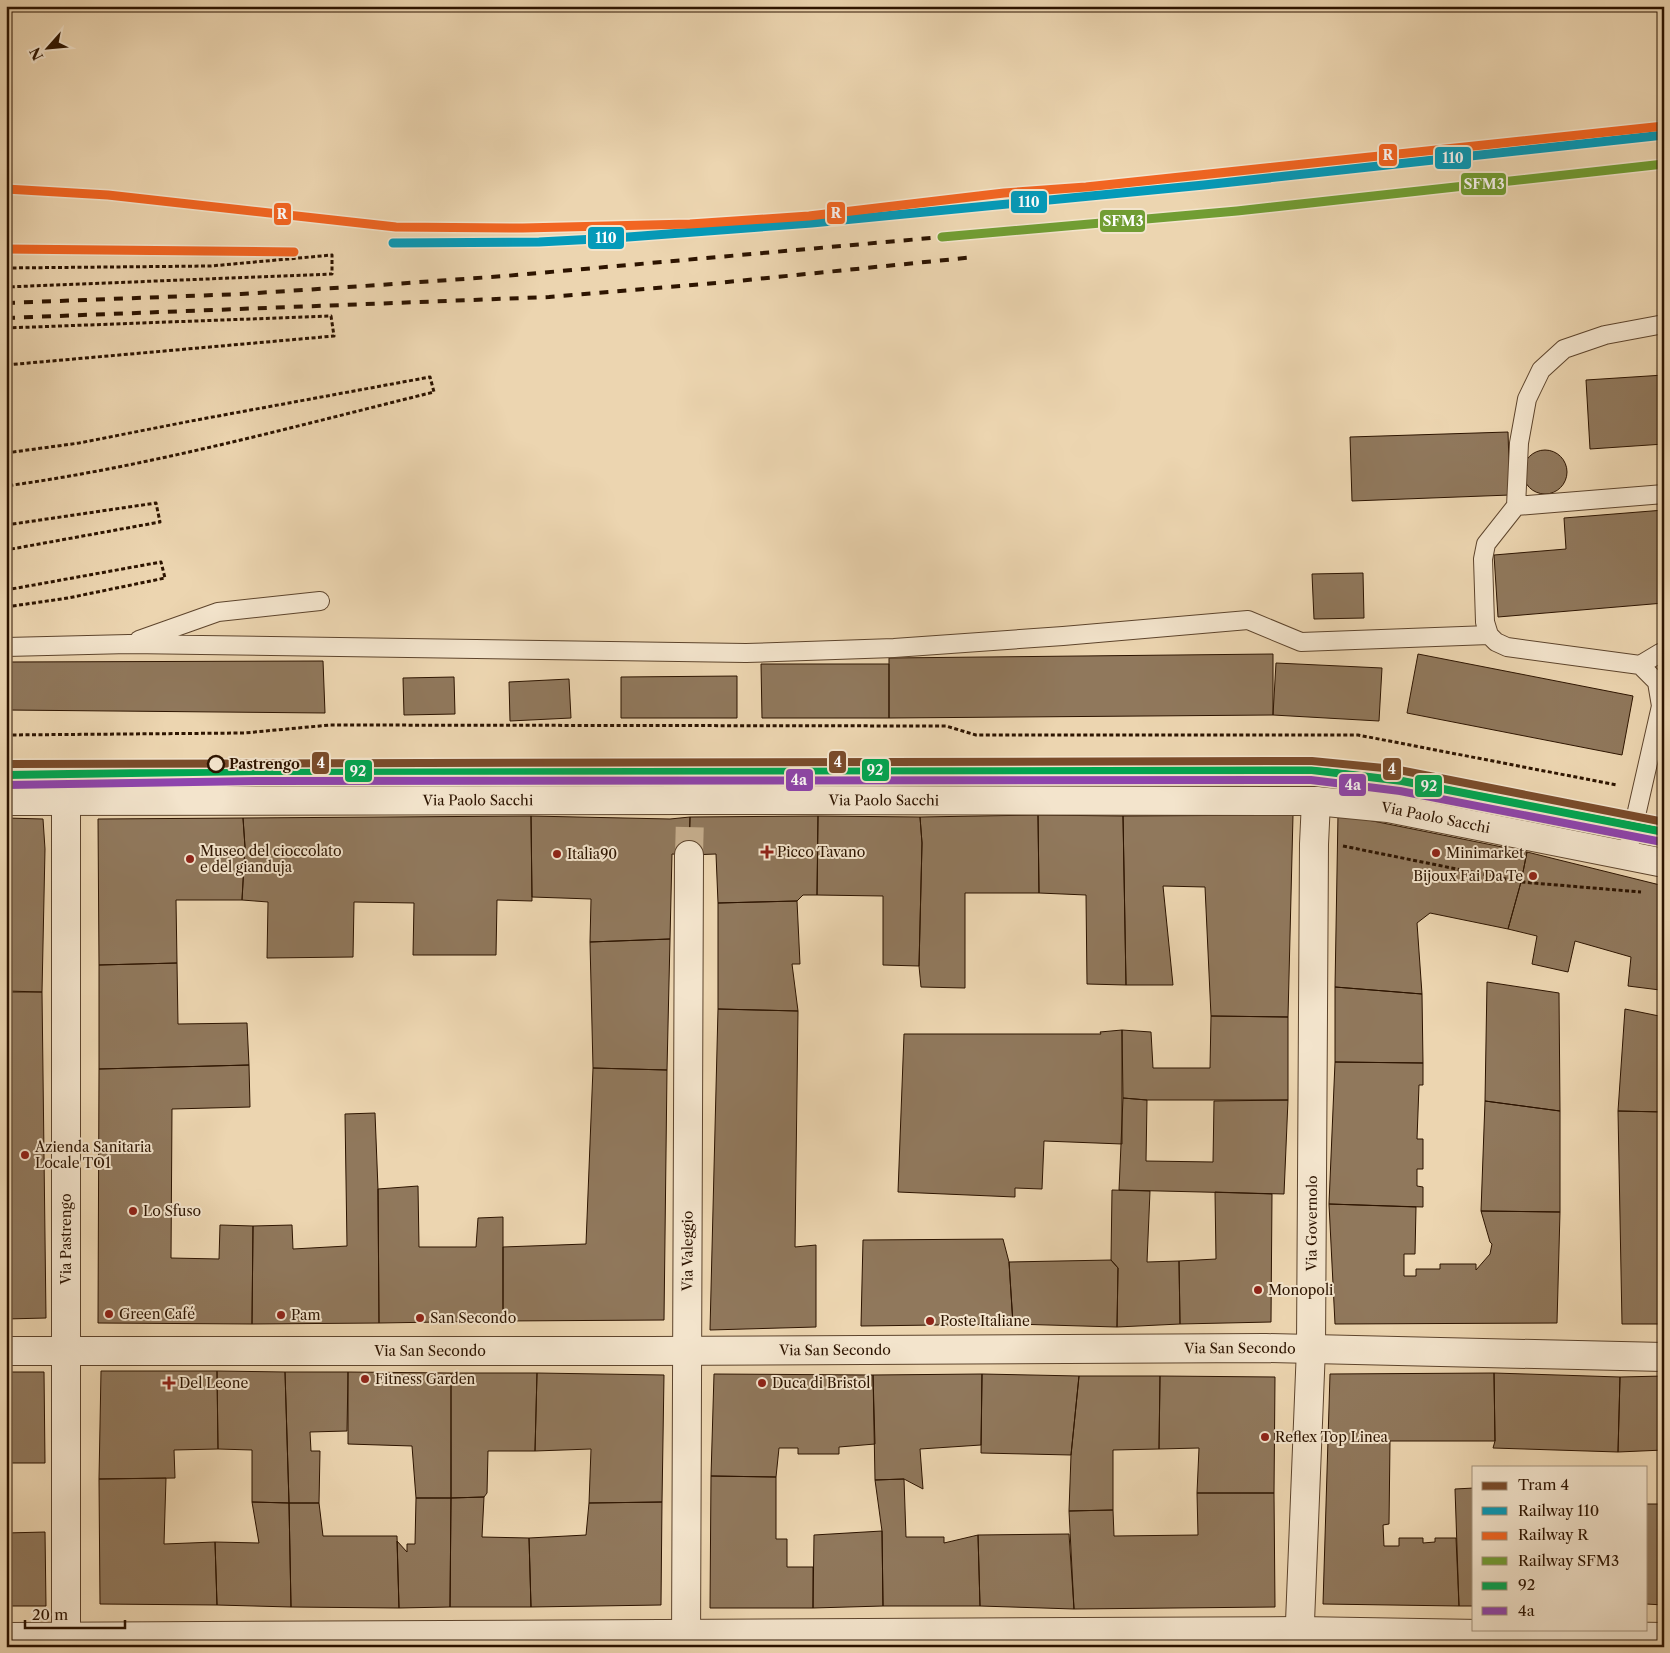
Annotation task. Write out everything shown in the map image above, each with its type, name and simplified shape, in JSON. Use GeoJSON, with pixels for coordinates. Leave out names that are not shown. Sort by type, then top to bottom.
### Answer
{"type":"FeatureCollection","features":[{"type":"Feature","properties":{"kind":"street","name":"Via Paolo Sacchi"},"geometry":{"type":"LineString","coordinates":[[6,801],[690,808],[1316,801],[1388,808],[1664,862]]}},
{"type":"Feature","properties":{"kind":"street","name":"Via Pastrengo"},"geometry":{"type":"LineString","coordinates":[[66,801],[66,1642]]}},
{"type":"Feature","properties":{"kind":"street","name":"Via Governolo"},"geometry":{"type":"LineString","coordinates":[[1299,1639],[1311,1348],[1314,844],[1316,801]]}},
{"type":"Feature","properties":{"kind":"street","name":"Via Valeggio"},"geometry":{"type":"LineString","coordinates":[[686,1640],[689,854]]}},
{"type":"Feature","properties":{"kind":"street","name":"Via San Secondo"},"geometry":{"type":"LineString","coordinates":[[6,1351],[687,1351],[1311,1348],[1664,1357]]}},
{"type":"Feature","properties":{"kind":"street"},"geometry":{"type":"LineString","coordinates":[[6,1637],[66,1642],[1664,1637]]}},
{"type":"Feature","properties":{"kind":"lane"},"geometry":{"type":"LineString","coordinates":[[1627,855],[1661,706],[1657,682],[1640,665],[1507,647],[1496,642],[1489,635],[1486,622],[1483,559],[1486,544],[1516,506],[1519,443],[1527,399],[1541,370],[1564,349],[1605,335],[1664,324]]}},
{"type":"Feature","properties":{"kind":"lane"},"geometry":{"type":"LineString","coordinates":[[1516,506],[1664,494]]}},
{"type":"Feature","properties":{"kind":"lane"},"geometry":{"type":"LineString","coordinates":[[129,644],[218,612],[320,601]]}},
{"type":"Feature","properties":{"kind":"lane"},"geometry":{"type":"LineString","coordinates":[[6,648],[129,644],[746,652],[904,647],[1248,620],[1301,642],[1489,635]]}},
{"type":"Feature","properties":{"kind":"lane"},"geometry":{"type":"LineString","coordinates":[[1640,665],[1660,653],[1664,653]]}},
{"type":"Feature","properties":{"kind":"lane","name":"Via Paolo Sacchi"},"geometry":{"type":"LineString","coordinates":[[6,775],[260,771],[1312,770],[1402,781],[1664,832]]}},
{"type":"Feature","properties":{"kind":"path"},"geometry":{"type":"LineString","coordinates":[[6,268],[211,266],[332,255],[332,274],[6,287]]}},
{"type":"Feature","properties":{"kind":"path"},"geometry":{"type":"LineString","coordinates":[[6,328],[331,316],[334,336],[6,365]]}},
{"type":"Feature","properties":{"kind":"path"},"geometry":{"type":"LineString","coordinates":[[6,453],[79,442],[430,377],[434,392],[195,450],[55,480],[6,486]]}},
{"type":"Feature","properties":{"kind":"path"},"geometry":{"type":"LineString","coordinates":[[6,525],[156,503],[160,522],[6,550]]}},
{"type":"Feature","properties":{"kind":"path"},"geometry":{"type":"LineString","coordinates":[[6,590],[161,562],[165,578],[68,598],[6,607]]}},
{"type":"Feature","properties":{"kind":"path"},"geometry":{"type":"LineString","coordinates":[[6,735],[244,733],[330,725],[946,726],[976,735]]}},
{"type":"Feature","properties":{"kind":"path"},"geometry":{"type":"LineString","coordinates":[[1336,845],[1521,882],[1645,893]]}},
{"type":"Feature","properties":{"kind":"building"},"geometry":{"type":"Polygon","coordinates":[[[1664,375],[1664,444],[1590,449],[1586,380],[1664,375]]]}},
{"type":"Feature","properties":{"kind":"building"},"geometry":{"type":"Polygon","coordinates":[[[1508,432],[1510,495],[1352,501],[1350,437],[1508,432]]]}},
{"type":"Feature","properties":{"kind":"building"},"geometry":{"type":"Polygon","coordinates":[[[1541,450],[1549,450],[1561,456],[1567,472],[1561,488],[1549,494],[1541,494],[1529,488],[1523,476],[1523,468],[1529,456],[1541,450]]]}},
{"type":"Feature","properties":{"kind":"building"},"geometry":{"type":"Polygon","coordinates":[[[1664,510],[1664,603],[1498,617],[1494,555],[1566,549],[1564,518],[1664,510]]]}},
{"type":"Feature","properties":{"kind":"building"},"geometry":{"type":"Polygon","coordinates":[[[1363,573],[1364,618],[1314,619],[1312,574],[1363,573]]]}},
{"type":"Feature","properties":{"kind":"building"},"geometry":{"type":"Polygon","coordinates":[[[1273,654],[1273,715],[889,718],[889,658],[1273,654]]]}},
{"type":"Feature","properties":{"kind":"building"},"geometry":{"type":"Polygon","coordinates":[[[1418,654],[1633,696],[1622,755],[1407,713],[1418,654]]]}},
{"type":"Feature","properties":{"kind":"building"},"geometry":{"type":"Polygon","coordinates":[[[323,661],[325,713],[6,710],[6,662],[323,661]]]}},
{"type":"Feature","properties":{"kind":"building"},"geometry":{"type":"Polygon","coordinates":[[[1276,663],[1382,668],[1379,721],[1273,715],[1276,663]]]}},
{"type":"Feature","properties":{"kind":"building"},"geometry":{"type":"Polygon","coordinates":[[[761,664],[889,664],[889,718],[762,718],[761,664]]]}},
{"type":"Feature","properties":{"kind":"building"},"geometry":{"type":"Polygon","coordinates":[[[737,676],[737,718],[621,718],[621,677],[737,676]]]}},
{"type":"Feature","properties":{"kind":"building"},"geometry":{"type":"Polygon","coordinates":[[[454,677],[455,714],[404,715],[403,678],[454,677]]]}},
{"type":"Feature","properties":{"kind":"building"},"geometry":{"type":"Polygon","coordinates":[[[569,679],[571,718],[510,721],[509,682],[569,679]]]}},
{"type":"Feature","properties":{"kind":"building"},"geometry":{"type":"Polygon","coordinates":[[[1338,814],[1527,852],[1508,929],[1430,913],[1417,923],[1422,994],[1335,987],[1338,814]]]}},
{"type":"Feature","properties":{"kind":"building"},"geometry":{"type":"Polygon","coordinates":[[[1038,815],[1039,893],[965,893],[965,988],[921,987],[919,966],[922,843],[920,817],[1038,815]]]}},
{"type":"Feature","properties":{"kind":"building"},"geometry":{"type":"Polygon","coordinates":[[[1038,815],[1123,816],[1126,985],[1087,984],[1086,895],[1039,893],[1038,815]]]}},
{"type":"Feature","properties":{"kind":"building"},"geometry":{"type":"Polygon","coordinates":[[[1293,815],[1288,1017],[1211,1016],[1205,887],[1163,886],[1173,985],[1126,985],[1123,816],[1293,815]]]}},
{"type":"Feature","properties":{"kind":"building"},"geometry":{"type":"Polygon","coordinates":[[[531,816],[670,819],[690,817],[689,855],[672,854],[670,939],[590,942],[591,899],[532,897],[531,816]]]}},
{"type":"Feature","properties":{"kind":"building"},"geometry":{"type":"Polygon","coordinates":[[[531,816],[532,901],[497,900],[496,955],[413,955],[414,903],[354,902],[353,957],[267,958],[268,902],[242,900],[245,847],[243,818],[531,816]]]}},
{"type":"Feature","properties":{"kind":"building"},"geometry":{"type":"Polygon","coordinates":[[[818,816],[817,895],[803,895],[797,901],[718,903],[716,854],[689,855],[690,817],[818,816]]]}},
{"type":"Feature","properties":{"kind":"building"},"geometry":{"type":"Polygon","coordinates":[[[818,816],[920,817],[922,843],[919,966],[883,965],[883,896],[817,895],[818,816]]]}},
{"type":"Feature","properties":{"kind":"building"},"geometry":{"type":"Polygon","coordinates":[[[6,818],[43,819],[45,849],[42,992],[6,991],[6,818]]]}},
{"type":"Feature","properties":{"kind":"building"},"geometry":{"type":"Polygon","coordinates":[[[243,818],[245,847],[242,900],[176,900],[177,963],[99,965],[98,819],[243,818]]]}},
{"type":"Feature","properties":{"kind":"building"},"geometry":{"type":"Polygon","coordinates":[[[1527,852],[1664,886],[1664,965],[1660,990],[1628,986],[1631,957],[1575,941],[1568,972],[1532,964],[1537,936],[1508,929],[1527,852]]]}},
{"type":"Feature","properties":{"kind":"building"},"geometry":{"type":"Polygon","coordinates":[[[797,901],[800,964],[792,964],[798,1011],[718,1009],[718,903],[797,901]]]}},
{"type":"Feature","properties":{"kind":"building"},"geometry":{"type":"Polygon","coordinates":[[[670,939],[667,1070],[593,1068],[590,942],[670,939]]]}},
{"type":"Feature","properties":{"kind":"building"},"geometry":{"type":"Polygon","coordinates":[[[177,963],[178,1024],[247,1023],[249,1065],[99,1069],[99,965],[177,963]]]}},
{"type":"Feature","properties":{"kind":"building"},"geometry":{"type":"Polygon","coordinates":[[[1487,982],[1559,993],[1560,1111],[1485,1101],[1487,982]]]}},
{"type":"Feature","properties":{"kind":"building"},"geometry":{"type":"Polygon","coordinates":[[[1335,987],[1422,994],[1423,1063],[1335,1062],[1335,987]]]}},
{"type":"Feature","properties":{"kind":"building","name":"Azienda Sanitaria Locale TO1"},"geometry":{"type":"Polygon","coordinates":[[[6,992],[42,992],[46,1318],[6,1319],[6,992]]]}},
{"type":"Feature","properties":{"kind":"building"},"geometry":{"type":"Polygon","coordinates":[[[718,1009],[798,1011],[795,1247],[816,1245],[816,1327],[710,1330],[718,1009]]]}},
{"type":"Feature","properties":{"kind":"building"},"geometry":{"type":"Polygon","coordinates":[[[1625,1009],[1664,1017],[1664,1112],[1618,1111],[1625,1009]]]}},
{"type":"Feature","properties":{"kind":"building"},"geometry":{"type":"Polygon","coordinates":[[[1211,1016],[1288,1017],[1288,1100],[1147,1100],[1123,1098],[1122,1030],[1151,1032],[1153,1068],[1210,1068],[1211,1016]]]}},
{"type":"Feature","properties":{"kind":"building"},"geometry":{"type":"Polygon","coordinates":[[[1122,1030],[1122,1144],[1044,1141],[1042,1189],[1015,1188],[1015,1197],[898,1192],[904,1034],[1101,1034],[1100,1032],[1122,1030]]]}},
{"type":"Feature","properties":{"kind":"building"},"geometry":{"type":"Polygon","coordinates":[[[1335,1062],[1423,1063],[1423,1085],[1419,1085],[1417,1139],[1423,1139],[1423,1169],[1417,1169],[1417,1186],[1423,1187],[1423,1207],[1329,1204],[1335,1062]]]}},
{"type":"Feature","properties":{"kind":"building"},"geometry":{"type":"Polygon","coordinates":[[[249,1065],[250,1107],[172,1109],[171,1258],[219,1259],[220,1225],[253,1226],[252,1324],[98,1323],[99,1069],[249,1065]]]}},
{"type":"Feature","properties":{"kind":"building"},"geometry":{"type":"Polygon","coordinates":[[[593,1068],[667,1070],[664,1320],[503,1321],[503,1247],[586,1244],[593,1068]]]}},
{"type":"Feature","properties":{"kind":"building"},"geometry":{"type":"Polygon","coordinates":[[[1123,1098],[1147,1100],[1146,1161],[1213,1162],[1214,1101],[1288,1100],[1284,1194],[1119,1190],[1123,1098]]]}},
{"type":"Feature","properties":{"kind":"building"},"geometry":{"type":"Polygon","coordinates":[[[1485,1101],[1560,1111],[1560,1212],[1481,1211],[1485,1101]]]}},
{"type":"Feature","properties":{"kind":"building"},"geometry":{"type":"Polygon","coordinates":[[[1618,1111],[1664,1112],[1664,1324],[1622,1324],[1618,1111]]]}},
{"type":"Feature","properties":{"kind":"building"},"geometry":{"type":"Polygon","coordinates":[[[375,1113],[378,1189],[379,1323],[252,1324],[253,1226],[292,1225],[293,1249],[347,1246],[345,1114],[375,1113]]]}},
{"type":"Feature","properties":{"kind":"building"},"geometry":{"type":"Polygon","coordinates":[[[418,1186],[419,1247],[476,1247],[478,1218],[503,1217],[503,1321],[379,1323],[378,1189],[418,1186]]]}},
{"type":"Feature","properties":{"kind":"building"},"geometry":{"type":"Polygon","coordinates":[[[1112,1190],[1150,1191],[1147,1262],[1179,1261],[1180,1324],[1117,1327],[1118,1268],[1111,1260],[1112,1190]]]}},
{"type":"Feature","properties":{"kind":"building"},"geometry":{"type":"Polygon","coordinates":[[[1215,1192],[1272,1194],[1271,1322],[1180,1324],[1179,1261],[1216,1259],[1215,1192]]]}},
{"type":"Feature","properties":{"kind":"building"},"geometry":{"type":"Polygon","coordinates":[[[1329,1204],[1416,1207],[1415,1254],[1404,1254],[1404,1276],[1416,1276],[1416,1269],[1440,1269],[1440,1264],[1476,1264],[1476,1270],[1490,1254],[1492,1244],[1481,1211],[1560,1212],[1557,1323],[1335,1324],[1329,1204]]]}},
{"type":"Feature","properties":{"kind":"building"},"geometry":{"type":"Polygon","coordinates":[[[1003,1239],[1009,1262],[1013,1324],[861,1326],[863,1240],[1003,1239]]]}},
{"type":"Feature","properties":{"kind":"building"},"geometry":{"type":"Polygon","coordinates":[[[1111,1260],[1118,1268],[1117,1327],[1013,1324],[1009,1262],[1111,1260]]]}},
{"type":"Feature","properties":{"kind":"building"},"geometry":{"type":"Polygon","coordinates":[[[101,1371],[217,1371],[218,1449],[174,1450],[175,1478],[99,1479],[101,1371]]]}},
{"type":"Feature","properties":{"kind":"building"},"geometry":{"type":"Polygon","coordinates":[[[217,1371],[285,1372],[289,1503],[252,1502],[252,1450],[218,1449],[217,1371]]]}},
{"type":"Feature","properties":{"kind":"building"},"geometry":{"type":"Polygon","coordinates":[[[6,1372],[44,1372],[45,1463],[9,1463],[6,1533],[6,1372]]]}},
{"type":"Feature","properties":{"kind":"building"},"geometry":{"type":"Polygon","coordinates":[[[285,1372],[348,1372],[347,1431],[310,1432],[311,1451],[320,1451],[319,1503],[289,1503],[285,1372]]]}},
{"type":"Feature","properties":{"kind":"building"},"geometry":{"type":"Polygon","coordinates":[[[348,1372],[451,1373],[451,1498],[416,1498],[412,1446],[348,1444],[348,1372]]]}},
{"type":"Feature","properties":{"kind":"building"},"geometry":{"type":"Polygon","coordinates":[[[451,1373],[537,1373],[535,1451],[488,1451],[487,1493],[484,1497],[451,1498],[451,1373]]]}},
{"type":"Feature","properties":{"kind":"building"},"geometry":{"type":"Polygon","coordinates":[[[537,1373],[664,1375],[662,1502],[589,1503],[591,1449],[535,1451],[537,1373]]]}},
{"type":"Feature","properties":{"kind":"building"},"geometry":{"type":"Polygon","coordinates":[[[1494,1373],[1495,1441],[1390,1441],[1389,1524],[1383,1525],[1384,1546],[1399,1546],[1399,1538],[1423,1538],[1423,1543],[1435,1542],[1435,1538],[1456,1538],[1459,1606],[1323,1604],[1330,1374],[1494,1373]]]}},
{"type":"Feature","properties":{"kind":"building"},"geometry":{"type":"Polygon","coordinates":[[[1494,1373],[1620,1377],[1618,1452],[1493,1448],[1495,1441],[1494,1373]]]}},
{"type":"Feature","properties":{"kind":"building"},"geometry":{"type":"Polygon","coordinates":[[[714,1374],[873,1375],[875,1444],[839,1447],[839,1454],[798,1454],[798,1448],[779,1448],[776,1477],[711,1476],[714,1374]]]}},
{"type":"Feature","properties":{"kind":"building"},"geometry":{"type":"Polygon","coordinates":[[[982,1374],[981,1445],[920,1449],[923,1489],[904,1479],[875,1480],[873,1375],[982,1374]]]}},
{"type":"Feature","properties":{"kind":"building"},"geometry":{"type":"Polygon","coordinates":[[[982,1374],[1079,1376],[1071,1455],[981,1453],[982,1374]]]}},
{"type":"Feature","properties":{"kind":"building"},"geometry":{"type":"Polygon","coordinates":[[[1079,1376],[1160,1376],[1159,1449],[1113,1450],[1113,1510],[1069,1511],[1071,1455],[1079,1376]]]}},
{"type":"Feature","properties":{"kind":"building"},"geometry":{"type":"Polygon","coordinates":[[[1160,1376],[1275,1377],[1274,1493],[1197,1493],[1199,1448],[1159,1449],[1160,1376]]]}},
{"type":"Feature","properties":{"kind":"building"},"geometry":{"type":"Polygon","coordinates":[[[1664,1376],[1664,1450],[1618,1452],[1620,1377],[1664,1376]]]}},
{"type":"Feature","properties":{"kind":"building"},"geometry":{"type":"Polygon","coordinates":[[[711,1476],[776,1477],[776,1539],[787,1539],[787,1567],[813,1567],[813,1608],[710,1608],[711,1476]]]}},
{"type":"Feature","properties":{"kind":"building"},"geometry":{"type":"Polygon","coordinates":[[[166,1478],[164,1544],[215,1542],[217,1605],[100,1604],[99,1479],[166,1478]]]}},
{"type":"Feature","properties":{"kind":"building"},"geometry":{"type":"Polygon","coordinates":[[[904,1479],[906,1537],[944,1537],[944,1543],[978,1535],[980,1606],[883,1606],[882,1531],[875,1480],[904,1479]]]}},
{"type":"Feature","properties":{"kind":"building"},"geometry":{"type":"Polygon","coordinates":[[[1472,1488],[1472,1606],[1459,1606],[1455,1489],[1472,1488]]]}},
{"type":"Feature","properties":{"kind":"building"},"geometry":{"type":"Polygon","coordinates":[[[1197,1493],[1274,1493],[1275,1607],[1074,1609],[1069,1511],[1113,1510],[1114,1536],[1198,1535],[1197,1493]]]}},
{"type":"Feature","properties":{"kind":"building"},"geometry":{"type":"Polygon","coordinates":[[[484,1497],[482,1537],[529,1538],[531,1607],[450,1607],[451,1498],[484,1497]]]}},
{"type":"Feature","properties":{"kind":"building"},"geometry":{"type":"Polygon","coordinates":[[[416,1498],[451,1498],[450,1607],[399,1608],[397,1541],[407,1552],[407,1544],[415,1544],[416,1498]]]}},
{"type":"Feature","properties":{"kind":"building"},"geometry":{"type":"Polygon","coordinates":[[[252,1502],[289,1503],[291,1607],[217,1605],[215,1542],[259,1543],[252,1502]]]}},
{"type":"Feature","properties":{"kind":"building"},"geometry":{"type":"Polygon","coordinates":[[[662,1502],[661,1605],[531,1607],[529,1538],[586,1535],[589,1503],[662,1502]]]}},
{"type":"Feature","properties":{"kind":"building"},"geometry":{"type":"Polygon","coordinates":[[[289,1503],[319,1503],[323,1536],[397,1536],[399,1608],[291,1607],[289,1503]]]}},
{"type":"Feature","properties":{"kind":"building"},"geometry":{"type":"Polygon","coordinates":[[[1648,1504],[1664,1504],[1664,1605],[1648,1604],[1648,1504]]]}},
{"type":"Feature","properties":{"kind":"building"},"geometry":{"type":"Polygon","coordinates":[[[882,1531],[883,1606],[813,1608],[814,1535],[882,1531]]]}},
{"type":"Feature","properties":{"kind":"building"},"geometry":{"type":"Polygon","coordinates":[[[45,1532],[46,1606],[6,1606],[6,1533],[45,1532]]]}},
{"type":"Feature","properties":{"kind":"building"},"geometry":{"type":"Polygon","coordinates":[[[1069,1534],[1074,1609],[980,1606],[978,1535],[1069,1534]]]}},
{"type":"Feature","properties":{"kind":"tunnel"},"geometry":{"type":"LineString","coordinates":[[689,855],[690,817]]}},
{"type":"Feature","properties":{"kind":"railway"},"geometry":{"type":"LineString","coordinates":[[6,303],[241,294],[379,285],[505,276],[942,237]]}},
{"type":"Feature","properties":{"kind":"railway"},"geometry":{"type":"LineString","coordinates":[[6,318],[549,297],[717,283],[975,257]]}},
{"type":"Feature","properties":{"kind":"tram line","name":"4"},"geometry":{"type":"LineString","coordinates":[[6,764],[1312,761],[1394,769],[1664,822]]}},
{"type":"Feature","properties":{"kind":"rail line","name":"R"},"geometry":{"type":"LineString","coordinates":[[6,189],[108,195],[396,227],[523,228],[690,224],[809,216],[1004,193],[1086,187],[1664,126]]}},
{"type":"Feature","properties":{"kind":"rail line","name":"110"},"geometry":{"type":"LineString","coordinates":[[393,243],[539,242],[812,223],[1204,185],[1664,135]]}},
{"type":"Feature","properties":{"kind":"rail line","name":"SFM3"},"geometry":{"type":"LineString","coordinates":[[942,237],[1237,211],[1664,164]]}},
{"type":"Feature","properties":{"kind":"rail line","name":"R"},"geometry":{"type":"LineString","coordinates":[[6,249],[294,252]]}},
{"type":"Feature","properties":{"kind":"transit line","name":"92"},"geometry":{"type":"LineString","coordinates":[[6,775],[260,771],[1312,770],[1402,781],[1664,832]]}},
{"type":"Feature","properties":{"kind":"transit line","name":"4a"},"geometry":{"type":"LineString","coordinates":[[6,785],[260,781],[1311,780],[1400,791],[1662,842]]}},
{"type":"Feature","properties":{"kind":"place","name":"Pastrengo"},"geometry":{"type":"Point","coordinates":[216,764]}},
{"type":"Feature","properties":{"kind":"place","name":"Picco Tavano"},"geometry":{"type":"Point","coordinates":[767,852]}},
{"type":"Feature","properties":{"kind":"place","name":"Minimarket"},"geometry":{"type":"Point","coordinates":[1436,853]}},
{"type":"Feature","properties":{"kind":"place","name":"Italia90"},"geometry":{"type":"Point","coordinates":[557,854]}},
{"type":"Feature","properties":{"kind":"place","name":"Museo del cioccolato e del gianduja"},"geometry":{"type":"Point","coordinates":[190,859]}},
{"type":"Feature","properties":{"kind":"place","name":"Bijoux Fai Da Te"},"geometry":{"type":"Point","coordinates":[1533,876]}},
{"type":"Feature","properties":{"kind":"place","name":"Azienda Sanitaria Locale TO1"},"geometry":{"type":"Point","coordinates":[25,1155]}},
{"type":"Feature","properties":{"kind":"place","name":"Lo Sfuso"},"geometry":{"type":"Point","coordinates":[133,1211]}},
{"type":"Feature","properties":{"kind":"place","name":"Monopoli"},"geometry":{"type":"Point","coordinates":[1258,1290]}},
{"type":"Feature","properties":{"kind":"place","name":"Green Café"},"geometry":{"type":"Point","coordinates":[109,1314]}},
{"type":"Feature","properties":{"kind":"place","name":"Pam"},"geometry":{"type":"Point","coordinates":[281,1315]}},
{"type":"Feature","properties":{"kind":"place","name":"San Secondo"},"geometry":{"type":"Point","coordinates":[420,1318]}},
{"type":"Feature","properties":{"kind":"place","name":"Poste Italiane"},"geometry":{"type":"Point","coordinates":[930,1321]}},
{"type":"Feature","properties":{"kind":"place","name":"Fitness Garden"},"geometry":{"type":"Point","coordinates":[365,1379]}},
{"type":"Feature","properties":{"kind":"place","name":"Del Leone"},"geometry":{"type":"Point","coordinates":[169,1383]}},
{"type":"Feature","properties":{"kind":"place","name":"Duca di Bristol"},"geometry":{"type":"Point","coordinates":[762,1383]}},
{"type":"Feature","properties":{"kind":"place","name":"Reflex Top Linea"},"geometry":{"type":"Point","coordinates":[1265,1437]}}]}
